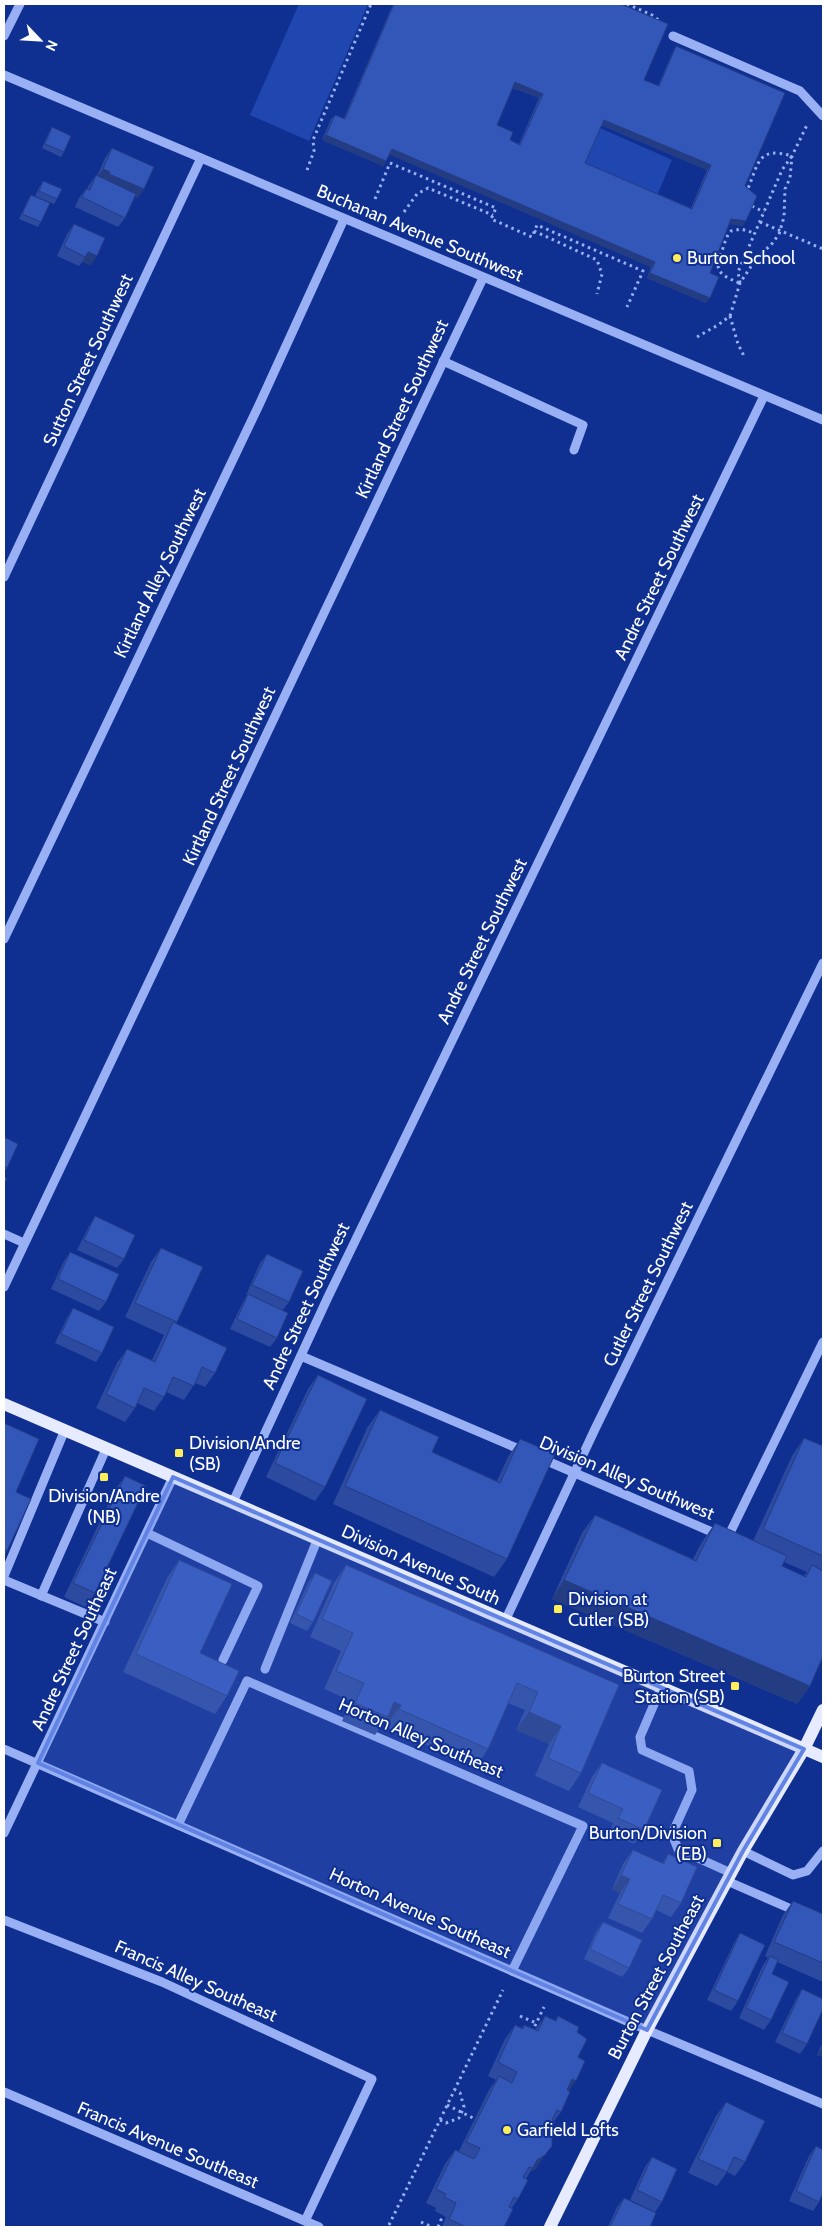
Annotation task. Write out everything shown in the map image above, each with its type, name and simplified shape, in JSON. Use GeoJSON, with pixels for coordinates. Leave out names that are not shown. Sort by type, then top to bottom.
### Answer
{"type":"FeatureCollection","features":[{"type":"Feature","properties":{"kind":"main road","name":"Division Avenue South"},"geometry":{"type":"LineString","coordinates":[[4,1404],[64,1432],[318,1538],[505,1621],[823,1757]]}},
{"type":"Feature","properties":{"kind":"main road","name":"Burton Street Southeast"},"geometry":{"type":"LineString","coordinates":[[550,2227],[647,2030],[743,1851],[804,1749],[823,1710]]}},
{"type":"Feature","properties":{"kind":"street"},"geometry":{"type":"LineString","coordinates":[[4,36],[20,4]]}},
{"type":"Feature","properties":{"kind":"street"},"geometry":{"type":"LineString","coordinates":[[673,36],[800,91],[823,116]]}},
{"type":"Feature","properties":{"kind":"street","name":"Buchanan Avenue Southwest"},"geometry":{"type":"LineString","coordinates":[[4,75],[823,420]]}},
{"type":"Feature","properties":{"kind":"street","name":"Sutton Street Southwest"},"geometry":{"type":"LineString","coordinates":[[4,577],[201,158]]}},
{"type":"Feature","properties":{"kind":"street","name":"Kirtland Alley Southwest"},"geometry":{"type":"LineString","coordinates":[[4,939],[260,405],[344,219]]}},
{"type":"Feature","properties":{"kind":"street","name":"Kirtland Street Southwest"},"geometry":{"type":"LineString","coordinates":[[4,1287],[483,278]]}},
{"type":"Feature","properties":{"kind":"street"},"geometry":{"type":"LineString","coordinates":[[443,361],[583,425],[574,450]]}},
{"type":"Feature","properties":{"kind":"street","name":"Andre Street Southwest"},"geometry":{"type":"LineString","coordinates":[[233,1502],[301,1356],[764,396]]}},
{"type":"Feature","properties":{"kind":"street","name":"Cutler Street Southwest"},"geometry":{"type":"LineString","coordinates":[[505,1621],[574,1472],[823,963]]}},
{"type":"Feature","properties":{"kind":"street"},"geometry":{"type":"LineString","coordinates":[[4,1234],[24,1243]]}},
{"type":"Feature","properties":{"kind":"street","name":"Division Alley Southwest"},"geometry":{"type":"LineString","coordinates":[[301,1356],[574,1472],[729,1543],[823,1342]]}},
{"type":"Feature","properties":{"kind":"street"},"geometry":{"type":"LineString","coordinates":[[4,1576],[64,1432]]}},
{"type":"Feature","properties":{"kind":"street"},"geometry":{"type":"LineString","coordinates":[[41,1596],[106,1449]]}},
{"type":"Feature","properties":{"kind":"street","name":"Andre Street Southeast"},"geometry":{"type":"LineString","coordinates":[[4,1833],[173,1478]]}},
{"type":"Feature","properties":{"kind":"street"},"geometry":{"type":"LineString","coordinates":[[147,1533],[258,1586],[223,1660]]}},
{"type":"Feature","properties":{"kind":"street"},"geometry":{"type":"LineString","coordinates":[[265,1668],[318,1538]]}},
{"type":"Feature","properties":{"kind":"street"},"geometry":{"type":"LineString","coordinates":[[4,1580],[105,1622]]}},
{"type":"Feature","properties":{"kind":"street","name":"Horton Alley Southeast"},"geometry":{"type":"LineString","coordinates":[[178,1824],[247,1681],[583,1826],[512,1971]]}},
{"type":"Feature","properties":{"kind":"street"},"geometry":{"type":"LineString","coordinates":[[661,1688],[640,1737],[642,1750],[689,1771],[692,1790],[672,1834],[678,1849],[806,1916]]}},
{"type":"Feature","properties":{"kind":"street","name":"Horton Avenue Southeast"},"geometry":{"type":"LineString","coordinates":[[4,1749],[647,2030],[823,2104]]}},
{"type":"Feature","properties":{"kind":"street"},"geometry":{"type":"LineString","coordinates":[[743,1851],[793,1874],[807,1871],[823,1851]]}},
{"type":"Feature","properties":{"kind":"street","name":"Francis Alley Southeast"},"geometry":{"type":"LineString","coordinates":[[4,1920],[162,1982],[372,2078],[305,2221]]}},
{"type":"Feature","properties":{"kind":"street","name":"Francis Avenue Southeast"},"geometry":{"type":"LineString","coordinates":[[4,2092],[319,2227]]}},
{"type":"Feature","properties":{"kind":"path"},"geometry":{"type":"LineString","coordinates":[[307,170],[314,151],[314,140],[371,4]]}},
{"type":"Feature","properties":{"kind":"path"},"geometry":{"type":"LineString","coordinates":[[627,4],[656,18],[673,36]]}},
{"type":"Feature","properties":{"kind":"path"},"geometry":{"type":"LineString","coordinates":[[740,283],[738,272],[754,233],[782,170],[792,156],[806,125]]}},
{"type":"Feature","properties":{"kind":"path"},"geometry":{"type":"LineString","coordinates":[[746,194],[764,155],[772,152],[792,156]]}},
{"type":"Feature","properties":{"kind":"path"},"geometry":{"type":"LineString","coordinates":[[745,358],[738,344],[730,316],[740,283],[758,256],[776,239],[780,231],[784,218],[785,189],[790,178],[792,156]]}},
{"type":"Feature","properties":{"kind":"path"},"geometry":{"type":"LineString","coordinates":[[375,199],[390,163],[496,208],[491,219],[532,237],[537,225],[643,271],[626,307]]}},
{"type":"Feature","properties":{"kind":"path"},"geometry":{"type":"LineString","coordinates":[[404,212],[412,198],[428,188],[493,215]]}},
{"type":"Feature","properties":{"kind":"path"},"geometry":{"type":"LineString","coordinates":[[752,206],[764,212]]}},
{"type":"Feature","properties":{"kind":"path"},"geometry":{"type":"LineString","coordinates":[[760,222],[823,249]]}},
{"type":"Feature","properties":{"kind":"path"},"geometry":{"type":"LineString","coordinates":[[740,283],[722,274],[718,268],[718,259],[731,231],[741,230],[754,233]]}},
{"type":"Feature","properties":{"kind":"path"},"geometry":{"type":"LineString","coordinates":[[534,231],[597,260],[602,274],[597,294]]}},
{"type":"Feature","properties":{"kind":"path"},"geometry":{"type":"LineString","coordinates":[[697,337],[718,326],[730,316]]}},
{"type":"Feature","properties":{"kind":"path"},"geometry":{"type":"LineString","coordinates":[[389,2225],[503,1990]]}},
{"type":"Feature","properties":{"kind":"path"},"geometry":{"type":"LineString","coordinates":[[529,2037],[544,2008]]}},
{"type":"Feature","properties":{"kind":"path"},"geometry":{"type":"LineString","coordinates":[[520,2016],[536,2023]]}},
{"type":"Feature","properties":{"kind":"path"},"geometry":{"type":"LineString","coordinates":[[440,2120],[446,2123],[459,2118],[462,2112],[464,2107],[460,2092],[455,2090]]}},
{"type":"Feature","properties":{"kind":"path"},"geometry":{"type":"LineString","coordinates":[[447,2105],[475,2119]]}},
{"type":"Feature","properties":{"kind":"path"},"geometry":{"type":"LineString","coordinates":[[438,2227],[443,2215]]}},
{"type":"Feature","properties":{"kind":"path"},"geometry":{"type":"LineString","coordinates":[[421,2222],[432,2227]]}},
{"type":"Feature","properties":{"kind":"highlighted area"},"geometry":{"type":"Polygon","coordinates":[[[173,1477],[804,1749],[743,1851],[647,2030],[38,1763],[173,1477]]]}},
{"type":"Feature","properties":{"kind":"shaded area"},"geometry":{"type":"Polygon","coordinates":[[[299,4],[368,4],[309,141],[250,115],[299,4]]]}},
{"type":"Feature","properties":{"kind":"shaded area"},"geometry":{"type":"Polygon","coordinates":[[[600,128],[672,160],[656,198],[583,167],[600,128]]]}},
{"type":"Feature","properties":{"kind":"building"},"geometry":{"type":"Polygon","coordinates":[[[394,4],[621,4],[668,24],[644,80],[659,86],[676,46],[785,93],[745,186],[757,196],[746,221],[731,219],[710,273],[719,277],[710,298],[650,273],[655,262],[392,149],[386,161],[326,135],[335,115],[345,119],[394,4]],[[515,82],[497,125],[513,132],[510,140],[520,145],[543,94],[515,82]],[[604,120],[585,163],[692,209],[711,165],[604,120]]]}},
{"type":"Feature","properties":{"kind":"building"},"geometry":{"type":"Polygon","coordinates":[[[52,127],[71,136],[64,152],[45,144],[52,127]]]}},
{"type":"Feature","properties":{"kind":"building"},"geometry":{"type":"Polygon","coordinates":[[[112,148],[154,167],[144,189],[109,174],[110,172],[103,169],[112,148]]]}},
{"type":"Feature","properties":{"kind":"building"},"geometry":{"type":"Polygon","coordinates":[[[96,175],[136,194],[125,218],[82,197],[86,189],[90,190],[96,175]]]}},
{"type":"Feature","properties":{"kind":"building"},"geometry":{"type":"Polygon","coordinates":[[[43,181],[62,189],[57,199],[39,191],[43,181]]]}},
{"type":"Feature","properties":{"kind":"building"},"geometry":{"type":"Polygon","coordinates":[[[31,195],[50,203],[41,222],[22,214],[31,195]]]}},
{"type":"Feature","properties":{"kind":"building"},"geometry":{"type":"Polygon","coordinates":[[[74,224],[105,238],[97,256],[88,252],[85,257],[64,246],[74,224]]]}},
{"type":"Feature","properties":{"kind":"building"},"geometry":{"type":"Polygon","coordinates":[[[4,1137],[18,1144],[7,1168],[4,1166],[4,1137]]]}},
{"type":"Feature","properties":{"kind":"building"},"geometry":{"type":"Polygon","coordinates":[[[95,1216],[135,1235],[124,1259],[84,1240],[95,1216]]]}},
{"type":"Feature","properties":{"kind":"building"},"geometry":{"type":"Polygon","coordinates":[[[161,1248],[203,1267],[177,1322],[135,1303],[161,1248]]]}},
{"type":"Feature","properties":{"kind":"building"},"geometry":{"type":"Polygon","coordinates":[[[70,1252],[119,1274],[106,1302],[58,1279],[70,1252]]]}},
{"type":"Feature","properties":{"kind":"building"},"geometry":{"type":"Polygon","coordinates":[[[267,1254],[303,1271],[289,1302],[252,1285],[267,1254]]]}},
{"type":"Feature","properties":{"kind":"building"},"geometry":{"type":"Polygon","coordinates":[[[248,1294],[288,1313],[277,1338],[237,1319],[248,1294]]]}},
{"type":"Feature","properties":{"kind":"building"},"geometry":{"type":"Polygon","coordinates":[[[73,1308],[114,1327],[102,1353],[61,1334],[73,1308]]]}},
{"type":"Feature","properties":{"kind":"building"},"geometry":{"type":"Polygon","coordinates":[[[173,1322],[227,1348],[215,1373],[202,1367],[194,1386],[173,1377],[164,1397],[144,1388],[135,1408],[106,1394],[127,1349],[155,1362],[173,1322]]]}},
{"type":"Feature","properties":{"kind":"building"},"geometry":{"type":"Polygon","coordinates":[[[318,1375],[367,1399],[325,1487],[275,1463],[318,1375]]]}},
{"type":"Feature","properties":{"kind":"building"},"geometry":{"type":"Polygon","coordinates":[[[380,1410],[439,1437],[432,1452],[500,1483],[520,1439],[555,1454],[507,1559],[345,1486],[380,1410]]]}},
{"type":"Feature","properties":{"kind":"building"},"geometry":{"type":"Polygon","coordinates":[[[4,1423],[39,1439],[16,1492],[31,1499],[7,1551],[4,1550],[4,1423]]]}},
{"type":"Feature","properties":{"kind":"building"},"geometry":{"type":"Polygon","coordinates":[[[804,1438],[823,1446],[823,1556],[763,1529],[804,1438]]]}},
{"type":"Feature","properties":{"kind":"building"},"geometry":{"type":"Polygon","coordinates":[[[125,1476],[146,1486],[95,1593],[73,1583],[125,1476]]]}},
{"type":"Feature","properties":{"kind":"building"},"geometry":{"type":"Polygon","coordinates":[[[595,1515],[696,1561],[715,1523],[787,1556],[782,1566],[806,1577],[812,1565],[823,1571],[823,1656],[810,1686],[564,1580],[595,1515]]]}},
{"type":"Feature","properties":{"kind":"building"},"geometry":{"type":"Polygon","coordinates":[[[179,1560],[232,1584],[200,1653],[239,1671],[227,1696],[136,1654],[179,1560]]]}},
{"type":"Feature","properties":{"kind":"building"},"geometry":{"type":"Polygon","coordinates":[[[346,1565],[619,1685],[581,1773],[548,1758],[561,1726],[529,1712],[538,1692],[517,1683],[488,1749],[399,1709],[401,1705],[394,1702],[388,1717],[355,1703],[364,1683],[336,1671],[353,1633],[322,1619],[346,1565]]]}},
{"type":"Feature","properties":{"kind":"building"},"geometry":{"type":"Polygon","coordinates":[[[315,1573],[332,1581],[313,1622],[296,1614],[315,1573]]]}},
{"type":"Feature","properties":{"kind":"building"},"geometry":{"type":"Polygon","coordinates":[[[602,1763],[662,1790],[644,1830],[618,1818],[623,1809],[588,1793],[602,1763]]]}},
{"type":"Feature","properties":{"kind":"building"},"geometry":{"type":"Polygon","coordinates":[[[633,1850],[664,1864],[668,1854],[697,1867],[681,1903],[663,1895],[652,1919],[618,1904],[630,1879],[621,1875],[633,1850]]]}},
{"type":"Feature","properties":{"kind":"building"},"geometry":{"type":"Polygon","coordinates":[[[793,1901],[823,1914],[823,1963],[774,1942],[793,1901]]]}},
{"type":"Feature","properties":{"kind":"building"},"geometry":{"type":"Polygon","coordinates":[[[603,1922],[642,1940],[629,1968],[590,1949],[603,1922]]]}},
{"type":"Feature","properties":{"kind":"building"},"geometry":{"type":"Polygon","coordinates":[[[740,1933],[765,1945],[738,2001],[714,1990],[740,1933]]]}},
{"type":"Feature","properties":{"kind":"building"},"geometry":{"type":"Polygon","coordinates":[[[770,1956],[778,1960],[772,1974],[789,1982],[771,2020],[746,2008],[770,1956]]]}},
{"type":"Feature","properties":{"kind":"building"},"geometry":{"type":"Polygon","coordinates":[[[802,1989],[823,1999],[823,2009],[807,2044],[782,2033],[802,1989]]]}},
{"type":"Feature","properties":{"kind":"building","name":"Garfield Lofts"},"geometry":{"type":"Polygon","coordinates":[[[545,2016],[556,2021],[558,2016],[579,2027],[577,2032],[587,2039],[578,2057],[585,2061],[576,2081],[572,2079],[567,2090],[570,2092],[561,2112],[557,2110],[552,2120],[555,2122],[552,2129],[552,2146],[545,2155],[537,2160],[533,2168],[529,2167],[523,2177],[528,2180],[518,2199],[514,2197],[509,2207],[513,2209],[504,2227],[464,2227],[449,2219],[456,2203],[444,2197],[446,2194],[436,2189],[455,2150],[474,2159],[480,2148],[466,2142],[499,2076],[512,2083],[517,2072],[498,2062],[515,2025],[523,2029],[524,2025],[538,2031],[545,2016]]]}},
{"type":"Feature","properties":{"kind":"building"},"geometry":{"type":"Polygon","coordinates":[[[726,2102],[765,2121],[745,2162],[734,2157],[727,2172],[698,2159],[726,2102]]]}},
{"type":"Feature","properties":{"kind":"building"},"geometry":{"type":"Polygon","coordinates":[[[816,2146],[823,2150],[823,2193],[819,2202],[796,2191],[816,2146]]]}},
{"type":"Feature","properties":{"kind":"building"},"geometry":{"type":"Polygon","coordinates":[[[652,2157],[677,2169],[662,2202],[637,2190],[652,2157]]]}},
{"type":"Feature","properties":{"kind":"building"},"geometry":{"type":"Polygon","coordinates":[[[624,2198],[656,2213],[650,2227],[610,2227],[624,2198]]]}},
{"type":"Feature","properties":{"kind":"place","name":"Burton School"},"geometry":{"type":"Point","coordinates":[677,258]}},
{"type":"Feature","properties":{"kind":"place","name":"Division/Andre (SB)"},"geometry":{"type":"Point","coordinates":[179,1453]}},
{"type":"Feature","properties":{"kind":"place","name":"Division/Andre (NB)"},"geometry":{"type":"Point","coordinates":[104,1477]}},
{"type":"Feature","properties":{"kind":"place","name":"Division at Cutler (SB)"},"geometry":{"type":"Point","coordinates":[558,1609]}},
{"type":"Feature","properties":{"kind":"place","name":"Burton Street Station (SB)"},"geometry":{"type":"Point","coordinates":[735,1686]}},
{"type":"Feature","properties":{"kind":"place","name":"Burton/Division (EB)"},"geometry":{"type":"Point","coordinates":[717,1843]}},
{"type":"Feature","properties":{"kind":"place","name":"Garfield Lofts"},"geometry":{"type":"Point","coordinates":[507,2130]}}]}
